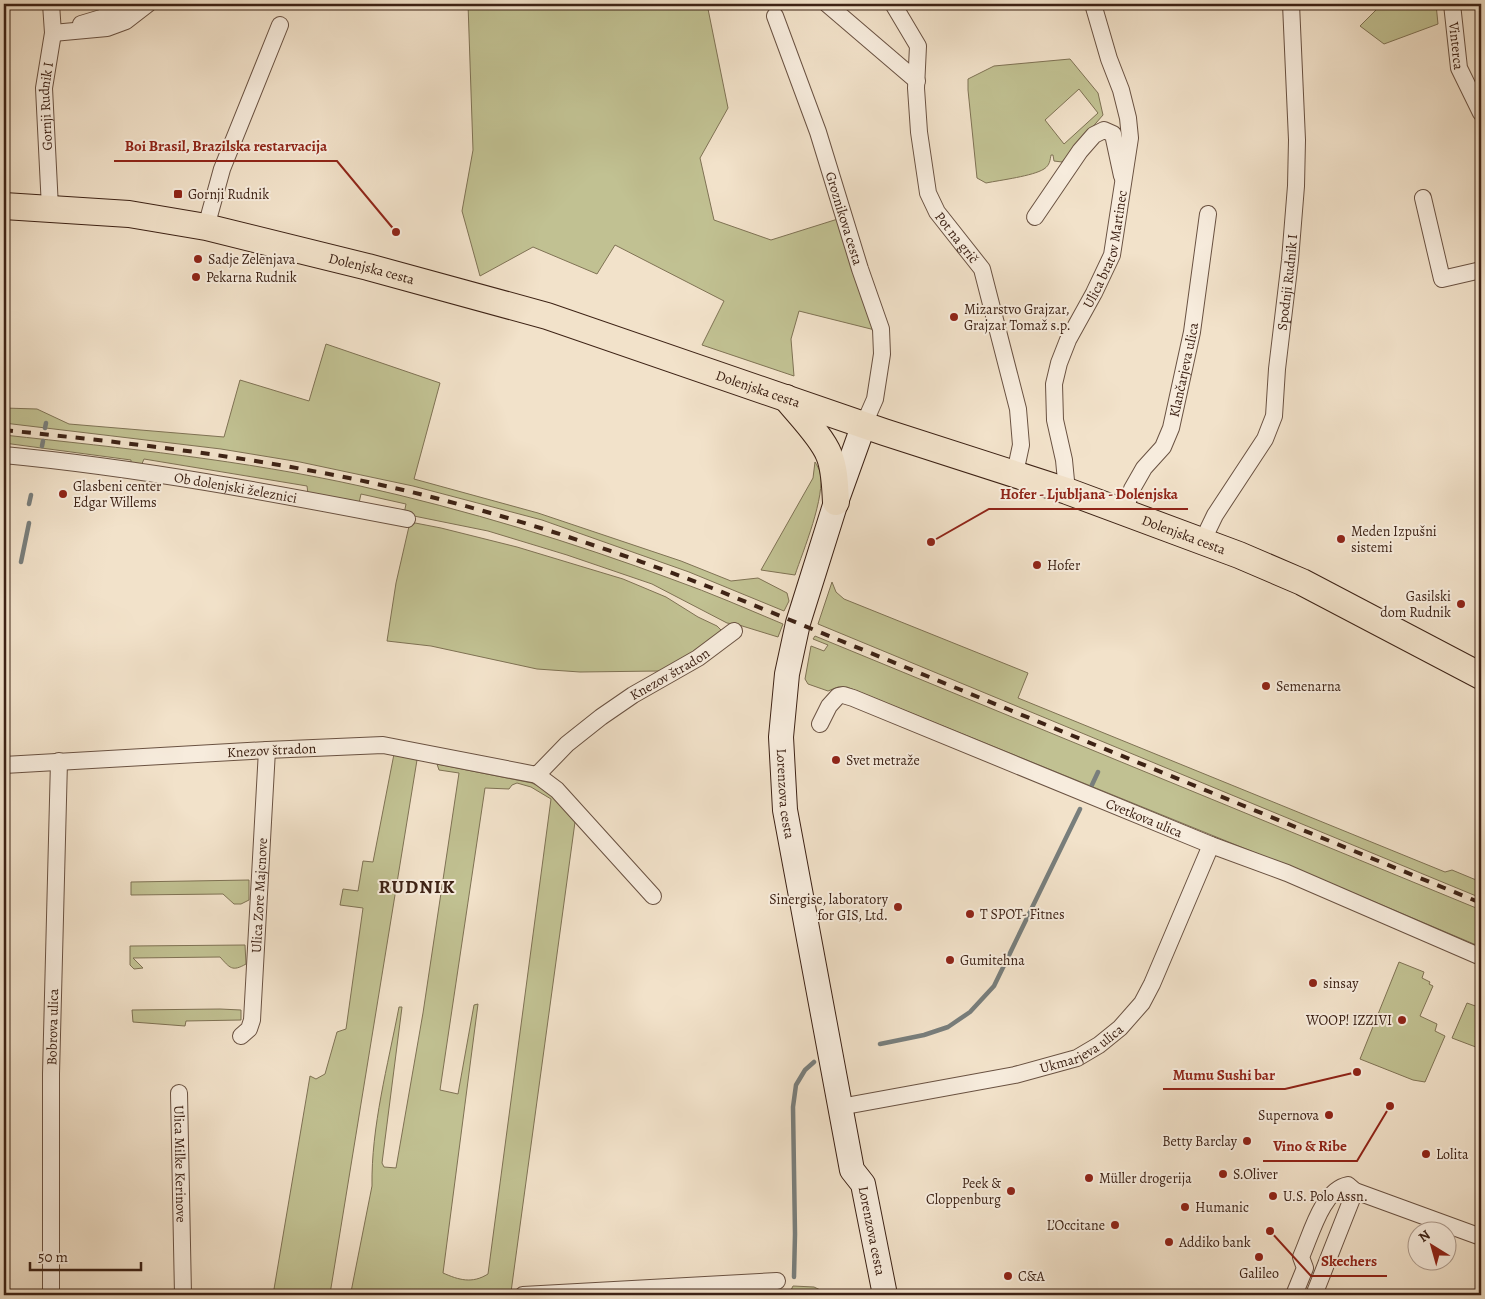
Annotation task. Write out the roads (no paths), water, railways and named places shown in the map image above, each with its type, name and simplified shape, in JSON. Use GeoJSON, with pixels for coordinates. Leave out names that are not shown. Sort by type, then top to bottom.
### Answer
{"type":"FeatureCollection","features":[{"type":"Feature","properties":{"kind":"main road","name":"Dolenjska cesta"},"geometry":{"type":"LineString","coordinates":[[4,206],[130,214],[206,227],[368,267],[547,316],[786,398],[1015,473],[1239,555],[1302,582],[1481,676]]}},
{"type":"Feature","properties":{"kind":"main road"},"geometry":{"type":"LineString","coordinates":[[786,398],[825,446],[830,456],[834,474],[836,502]]}},
{"type":"Feature","properties":{"kind":"street","name":"Gornji Rudnik I"},"geometry":{"type":"LineString","coordinates":[[50,208],[44,88],[53,33],[51,4]]}},
{"type":"Feature","properties":{"kind":"street"},"geometry":{"type":"LineString","coordinates":[[53,33],[100,18],[127,4]]}},
{"type":"Feature","properties":{"kind":"street"},"geometry":{"type":"LineString","coordinates":[[53,33],[107,28],[126,21],[148,4]]}},
{"type":"Feature","properties":{"kind":"street"},"geometry":{"type":"LineString","coordinates":[[828,4],[917,81]]}},
{"type":"Feature","properties":{"kind":"street","name":"Pot na grič"},"geometry":{"type":"LineString","coordinates":[[893,4],[918,46],[919,132],[928,193],[937,212],[982,269],[1018,409],[1021,445],[1015,473]]}},
{"type":"Feature","properties":{"kind":"street","name":"Ulica bratov Martinec"},"geometry":{"type":"LineString","coordinates":[[1067,491],[1064,460],[1055,420],[1054,384],[1068,340],[1112,255],[1130,138],[1128,118],[1121,90],[1109,59],[1093,4]]}},
{"type":"Feature","properties":{"kind":"street","name":"Spodnji Rudnik I"},"geometry":{"type":"LineString","coordinates":[[1202,542],[1215,515],[1265,439],[1274,416],[1276,369],[1290,260],[1296,186],[1297,140],[1291,4]]}},
{"type":"Feature","properties":{"kind":"street","name":"Vinterca"},"geometry":{"type":"LineString","coordinates":[[1452,4],[1459,68],[1481,113]]}},
{"type":"Feature","properties":{"kind":"street","name":"Groznikova cesta"},"geometry":{"type":"LineString","coordinates":[[775,16],[818,132],[860,269],[881,329],[882,354],[875,399],[864,424]]}},
{"type":"Feature","properties":{"kind":"street"},"geometry":{"type":"LineString","coordinates":[[206,227],[222,169],[280,25]]}},
{"type":"Feature","properties":{"kind":"street"},"geometry":{"type":"LineString","coordinates":[[1035,217],[1080,151],[1094,135],[1104,130],[1113,134],[1123,182]]}},
{"type":"Feature","properties":{"kind":"street"},"geometry":{"type":"LineString","coordinates":[[1423,198],[1442,279],[1481,270]]}},
{"type":"Feature","properties":{"kind":"street","name":"Klančarjeva ulica"},"geometry":{"type":"LineString","coordinates":[[1124,513],[1132,490],[1144,468],[1163,447],[1171,428],[1192,332],[1208,214]]}},
{"type":"Feature","properties":{"kind":"street","name":"Lorenzova cesta"},"geometry":{"type":"LineString","coordinates":[[864,424],[836,502],[792,647],[787,674],[781,737],[785,810],[852,1170],[849,1185],[871,1295]]}},
{"type":"Feature","properties":{"kind":"street","name":"Ob dolenjski železnici"},"geometry":{"type":"LineString","coordinates":[[4,455],[58,460],[245,488],[407,519]]}},
{"type":"Feature","properties":{"kind":"street","name":"Knezov štradon"},"geometry":{"type":"LineString","coordinates":[[536,775],[567,744],[602,717],[633,695],[698,658],[734,631]]}},
{"type":"Feature","properties":{"kind":"street","name":"Cvetkova ulica"},"geometry":{"type":"LineString","coordinates":[[820,724],[834,699],[842,695],[1211,845],[1287,873],[1481,957]]}},
{"type":"Feature","properties":{"kind":"street","name":"Knezov štradon"},"geometry":{"type":"LineString","coordinates":[[4,765],[268,750],[383,746],[536,775],[557,790],[653,896]]}},
{"type":"Feature","properties":{"kind":"street","name":"Ulica Zore Majcnove"},"geometry":{"type":"LineString","coordinates":[[241,1036],[249,1029],[252,1020],[268,750]]}},
{"type":"Feature","properties":{"kind":"street","name":"Bobrova ulica"},"geometry":{"type":"LineString","coordinates":[[51,1295],[51,1074],[59,761]]}},
{"type":"Feature","properties":{"kind":"street","name":"Ukmarjeva ulica"},"geometry":{"type":"LineString","coordinates":[[840,1107],[1015,1075],[1077,1058],[1099,1045],[1120,1028],[1142,1002],[1152,984],[1211,845]]}},
{"type":"Feature","properties":{"kind":"street","name":"Ulica Milke Kerinove"},"geometry":{"type":"LineString","coordinates":[[179,1093],[183,1295]]}},
{"type":"Feature","properties":{"kind":"street","name":"Lorenzova cesta"},"geometry":{"type":"LineString","coordinates":[[852,1170],[863,1184],[885,1295]]}},
{"type":"Feature","properties":{"kind":"street"},"geometry":{"type":"LineString","coordinates":[[1294,1295],[1305,1268],[1302,1257],[1323,1205],[1330,1195],[1341,1186],[1348,1185],[1355,1191],[1481,1237]]}},
{"type":"Feature","properties":{"kind":"street"},"geometry":{"type":"LineString","coordinates":[[1314,1295],[1355,1191]]}},
{"type":"Feature","properties":{"kind":"street"},"geometry":{"type":"LineString","coordinates":[[1323,1205],[1346,1213]]}},
{"type":"Feature","properties":{"kind":"street"},"geometry":{"type":"LineString","coordinates":[[1305,1268],[1328,1261]]}},
{"type":"Feature","properties":{"kind":"street"},"geometry":{"type":"LineString","coordinates":[[523,1295],[777,1281]]}},
{"type":"Feature","properties":{"kind":"waterway"},"geometry":{"type":"LineString","coordinates":[[45,428],[46,423]]}},
{"type":"Feature","properties":{"kind":"waterway"},"geometry":{"type":"LineString","coordinates":[[42,446],[43,441]]}},
{"type":"Feature","properties":{"kind":"waterway"},"geometry":{"type":"LineString","coordinates":[[29,504],[31,495]]}},
{"type":"Feature","properties":{"kind":"waterway"},"geometry":{"type":"LineString","coordinates":[[21,562],[29,523]]}},
{"type":"Feature","properties":{"kind":"waterway"},"geometry":{"type":"LineString","coordinates":[[1091,787],[1098,772]]}},
{"type":"Feature","properties":{"kind":"waterway"},"geometry":{"type":"LineString","coordinates":[[880,1044],[924,1035],[948,1027],[970,1012],[994,986],[1080,809]]}},
{"type":"Feature","properties":{"kind":"waterway"},"geometry":{"type":"LineString","coordinates":[[794,1277],[793,1107],[796,1085],[805,1070],[814,1062]]}},
{"type":"Feature","properties":{"kind":"waterway"},"geometry":{"type":"LineString","coordinates":[[724,1295],[788,1292]]}},
{"type":"Feature","properties":{"kind":"railway"},"geometry":{"type":"LineString","coordinates":[[4,430],[201,453],[318,472],[419,494],[567,536],[712,588],[1481,903]]}},
{"type":"Feature","properties":{"kind":"place","name":"Gornji Rudnik"},"geometry":{"type":"Point","coordinates":[178,194]}},
{"type":"Feature","properties":{"kind":"place","name":"Boi Brasil, Brazilska restarvacija"},"geometry":{"type":"Point","coordinates":[396,232]}},
{"type":"Feature","properties":{"kind":"place","name":"Sadje Zelenjava"},"geometry":{"type":"Point","coordinates":[198,259]}},
{"type":"Feature","properties":{"kind":"place","name":"Pekarna Rudnik"},"geometry":{"type":"Point","coordinates":[196,277]}},
{"type":"Feature","properties":{"kind":"place","name":"Mizarstvo Grajzar, Grajzar Tomaž s.p."},"geometry":{"type":"Point","coordinates":[954,317]}},
{"type":"Feature","properties":{"kind":"place","name":"Glasbeni center Edgar Willems"},"geometry":{"type":"Point","coordinates":[63,494]}},
{"type":"Feature","properties":{"kind":"place","name":"Meden Izpušni sistemi"},"geometry":{"type":"Point","coordinates":[1341,539]}},
{"type":"Feature","properties":{"kind":"place","name":"Hofer - Ljubljana - Dolenjska"},"geometry":{"type":"Point","coordinates":[931,542]}},
{"type":"Feature","properties":{"kind":"place","name":"Hofer"},"geometry":{"type":"Point","coordinates":[1037,565]}},
{"type":"Feature","properties":{"kind":"place","name":"Gasilski dom Rudnik"},"geometry":{"type":"Point","coordinates":[1461,604]}},
{"type":"Feature","properties":{"kind":"place","name":"Semenarna"},"geometry":{"type":"Point","coordinates":[1266,686]}},
{"type":"Feature","properties":{"kind":"place","name":"Svet metraže"},"geometry":{"type":"Point","coordinates":[836,760]}},
{"type":"Feature","properties":{"kind":"place","name":"Sinergise, laboratory for GIS, Ltd."},"geometry":{"type":"Point","coordinates":[898,907]}},
{"type":"Feature","properties":{"kind":"place","name":"T SPOT- Fitnes"},"geometry":{"type":"Point","coordinates":[970,914]}},
{"type":"Feature","properties":{"kind":"place","name":"Gumitehna"},"geometry":{"type":"Point","coordinates":[950,960]}},
{"type":"Feature","properties":{"kind":"place","name":"sinsay"},"geometry":{"type":"Point","coordinates":[1313,983]}},
{"type":"Feature","properties":{"kind":"place","name":"WOOP! IZZIVI"},"geometry":{"type":"Point","coordinates":[1402,1020]}},
{"type":"Feature","properties":{"kind":"place","name":"Mumu Sushi bar"},"geometry":{"type":"Point","coordinates":[1357,1072]}},
{"type":"Feature","properties":{"kind":"place","name":"Vino & Ribe"},"geometry":{"type":"Point","coordinates":[1390,1106]}},
{"type":"Feature","properties":{"kind":"place","name":"Supernova"},"geometry":{"type":"Point","coordinates":[1329,1115]}},
{"type":"Feature","properties":{"kind":"place","name":"Betty Barclay"},"geometry":{"type":"Point","coordinates":[1247,1141]}},
{"type":"Feature","properties":{"kind":"place","name":"Lolita"},"geometry":{"type":"Point","coordinates":[1426,1154]}},
{"type":"Feature","properties":{"kind":"place","name":"S.Oliver"},"geometry":{"type":"Point","coordinates":[1223,1174]}},
{"type":"Feature","properties":{"kind":"place","name":"Müller drogerija"},"geometry":{"type":"Point","coordinates":[1089,1178]}},
{"type":"Feature","properties":{"kind":"place","name":"Peek & Cloppenburg"},"geometry":{"type":"Point","coordinates":[1011,1191]}},
{"type":"Feature","properties":{"kind":"place","name":"U.S. Polo Assn."},"geometry":{"type":"Point","coordinates":[1273,1196]}},
{"type":"Feature","properties":{"kind":"place","name":"Humanic"},"geometry":{"type":"Point","coordinates":[1185,1207]}},
{"type":"Feature","properties":{"kind":"place","name":"L’Occitane"},"geometry":{"type":"Point","coordinates":[1115,1225]}},
{"type":"Feature","properties":{"kind":"place","name":"Skechers"},"geometry":{"type":"Point","coordinates":[1270,1231]}},
{"type":"Feature","properties":{"kind":"place","name":"Addiko bank"},"geometry":{"type":"Point","coordinates":[1169,1242]}},
{"type":"Feature","properties":{"kind":"place","name":"Galileo"},"geometry":{"type":"Point","coordinates":[1259,1257]}},
{"type":"Feature","properties":{"kind":"place","name":"C&A"},"geometry":{"type":"Point","coordinates":[1008,1276]}},
{"type":"Feature","properties":{"kind":"district","name":"RUDNIK"},"geometry":{"type":"Point","coordinates":[417,886]}}]}
